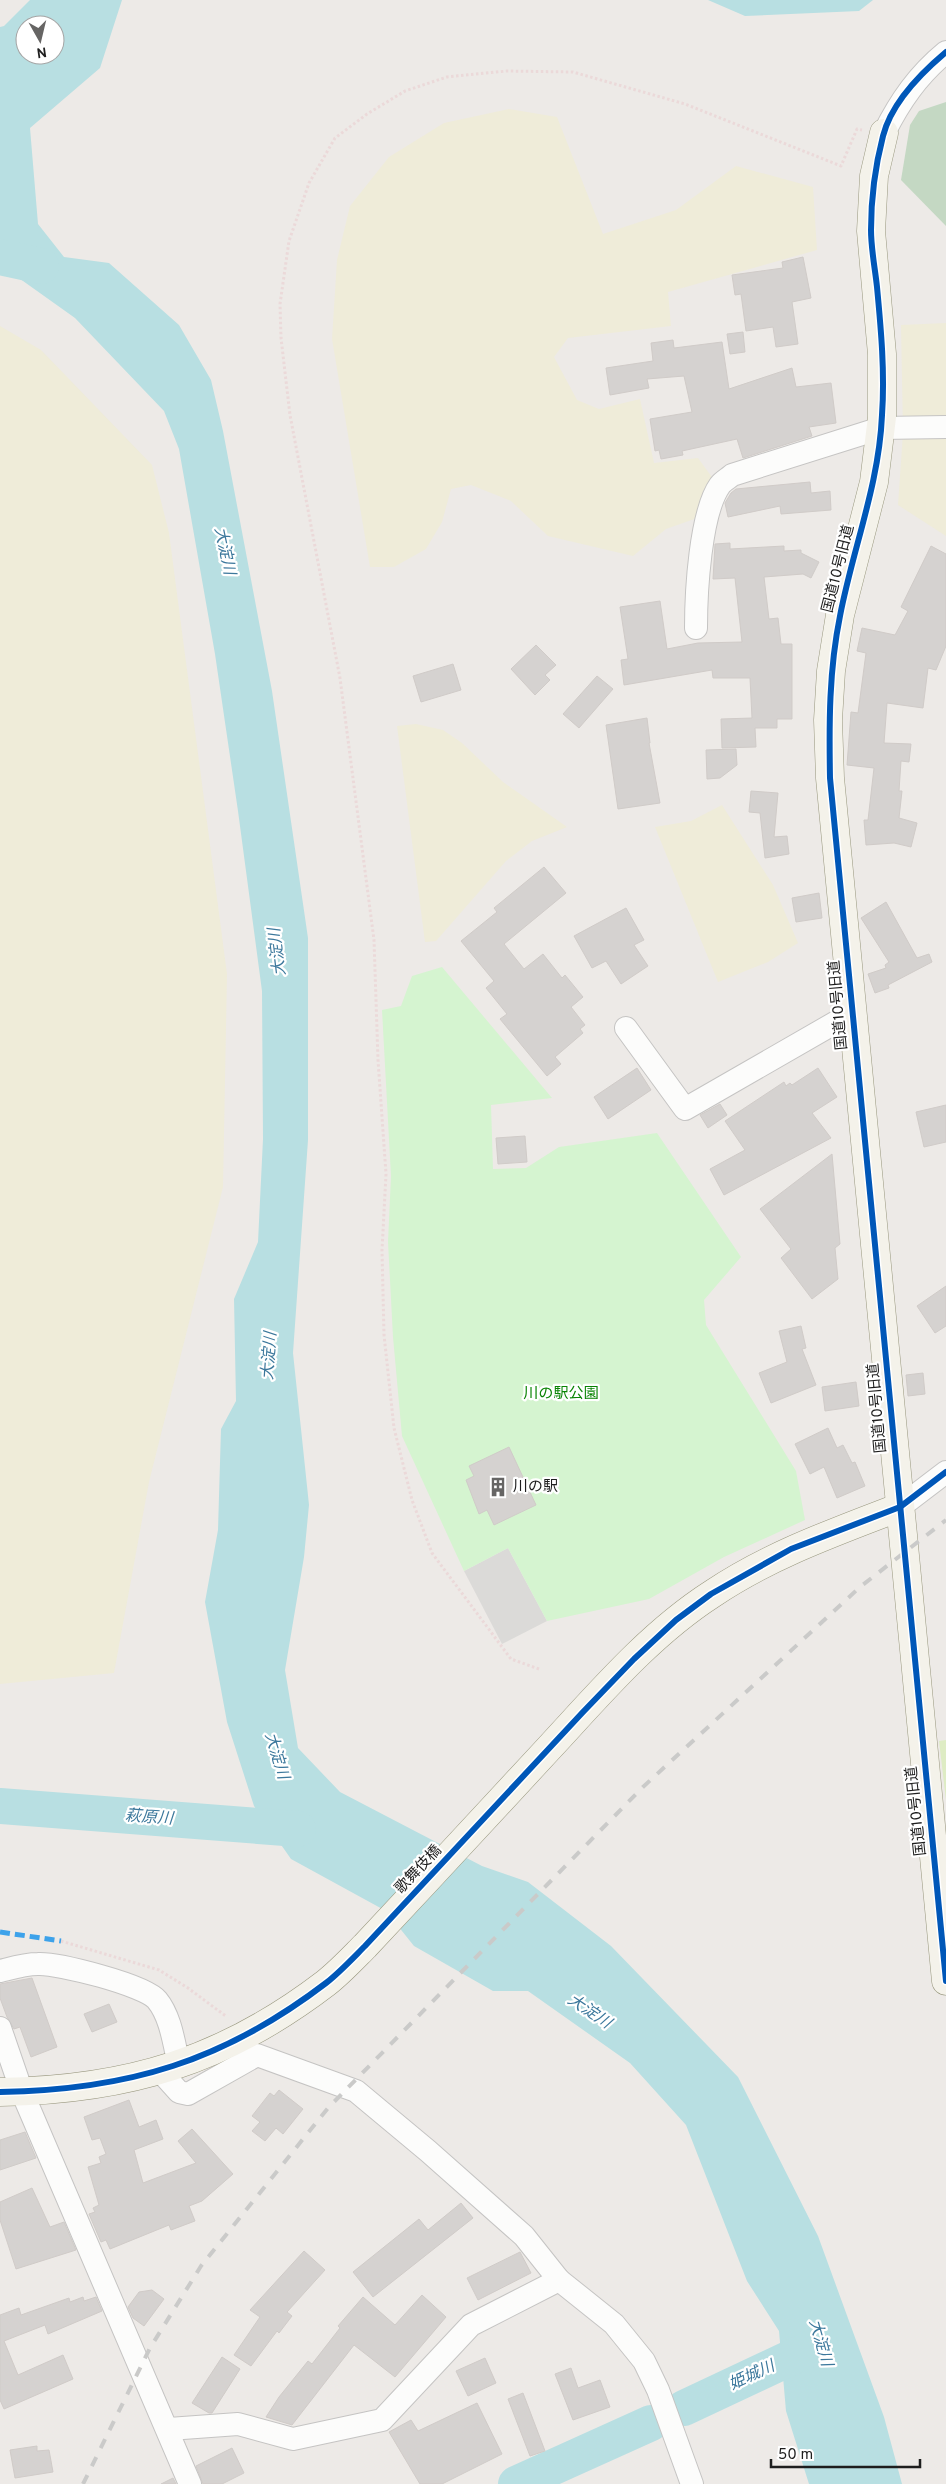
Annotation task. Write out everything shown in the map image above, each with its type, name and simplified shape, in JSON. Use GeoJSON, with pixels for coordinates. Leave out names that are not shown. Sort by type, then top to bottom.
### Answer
{"type":"FeatureCollection","features":[{"type":"Feature","properties":{"kind":"street","name":"国道10号旧道"},"geometry":{"type":"LineString","coordinates":[[946,52],[935,61],[901,99],[884,133],[874,176],[871,231],[882,354],[881,428],[874,482],[840,615],[831,671],[828,720],[830,778],[946,1981]]}},
{"type":"Feature","properties":{"kind":"street"},"geometry":{"type":"LineString","coordinates":[[696,628],[696,581],[710,505],[721,484],[732,475],[881,428],[946,427]]}},
{"type":"Feature","properties":{"kind":"street"},"geometry":{"type":"LineString","coordinates":[[626,1028],[685,1109],[852,1013]]}},
{"type":"Feature","properties":{"kind":"street"},"geometry":{"type":"LineString","coordinates":[[900,1507],[946,1472]]}},
{"type":"Feature","properties":{"kind":"street","name":"歌舞伎橋"},"geometry":{"type":"LineString","coordinates":[[11,2092],[66,2089],[130,2080],[170,2068],[249,2034],[285,2012],[328,1982],[365,1946],[562,1734],[634,1659],[676,1620],[711,1594],[792,1549],[900,1507]]}},
{"type":"Feature","properties":{"kind":"street"},"geometry":{"type":"LineString","coordinates":[[0,1971],[38,1964],[62,1966],[145,1990],[157,2000],[168,2020],[170,2068],[179,2092],[188,2094],[257,2055],[356,2091],[428,2151],[524,2236],[559,2280],[614,2324],[644,2361],[658,2390],[692,2484]]}},
{"type":"Feature","properties":{"kind":"street"},"geometry":{"type":"LineString","coordinates":[[0,2028],[11,2092],[168,2429],[190,2484]]}},
{"type":"Feature","properties":{"kind":"street"},"geometry":{"type":"LineString","coordinates":[[168,2429],[238,2424],[293,2439],[382,2420],[471,2325],[559,2280]]}},
{"type":"Feature","properties":{"kind":"path"},"geometry":{"type":"LineString","coordinates":[[539,1669],[512,1659],[432,1553],[412,1500],[394,1428],[384,1335],[382,1250],[386,1174],[374,940],[340,678],[290,415],[284,367],[280,304],[288,241],[309,182],[335,138],[367,114],[405,91],[447,77],[507,71],[573,72],[685,104],[841,166]]}},
{"type":"Feature","properties":{"kind":"path"},"geometry":{"type":"LineString","coordinates":[[188,1988],[249,2034]]}},
{"type":"Feature","properties":{"kind":"shaded area"},"geometry":{"type":"Polygon","coordinates":[[[509,109],[557,117],[603,234],[676,210],[736,166],[813,187],[817,250],[668,292],[671,326],[568,338],[554,357],[577,400],[599,409],[640,399],[654,463],[698,458],[714,480],[700,517],[666,529],[633,556],[548,536],[511,501],[471,485],[451,489],[442,522],[426,549],[394,567],[370,567],[332,339],[337,260],[350,206],[389,157],[444,123],[509,109]]]}},
{"type":"Feature","properties":{"kind":"shaded area"},"geometry":{"type":"Polygon","coordinates":[[[946,323],[946,536],[898,505],[903,433],[901,325],[946,323]]]}},
{"type":"Feature","properties":{"kind":"shaded area"},"geometry":{"type":"Polygon","coordinates":[[[0,326],[41,350],[152,465],[169,533],[227,974],[223,1187],[149,1482],[114,1673],[0,1684],[0,326]]]}},
{"type":"Feature","properties":{"kind":"shaded area"},"geometry":{"type":"Polygon","coordinates":[[[416,724],[443,730],[462,743],[503,782],[567,827],[532,841],[506,861],[436,941],[425,942],[397,726],[416,724]]]}},
{"type":"Feature","properties":{"kind":"shaded area"},"geometry":{"type":"Polygon","coordinates":[[[722,805],[773,885],[798,943],[768,962],[718,982],[655,827],[691,821],[722,805]]]}},
{"type":"Feature","properties":{"kind":"shaded area"},"geometry":{"type":"Polygon","coordinates":[[[508,1548],[547,1621],[502,1644],[464,1571],[508,1548]]]}},
{"type":"Feature","properties":{"kind":"green space"},"geometry":{"type":"Polygon","coordinates":[[[946,102],[946,226],[901,180],[910,125],[919,111],[946,102]]]}},
{"type":"Feature","properties":{"kind":"green space","name":"川の駅公園"},"geometry":{"type":"Polygon","coordinates":[[[442,967],[552,1098],[491,1105],[493,1169],[526,1168],[559,1147],[657,1133],[741,1257],[704,1300],[706,1325],[796,1471],[805,1520],[724,1557],[649,1599],[547,1621],[508,1548],[464,1571],[402,1436],[393,1337],[388,1242],[391,1176],[382,1010],[401,1006],[412,976],[442,967]]]}},
{"type":"Feature","properties":{"kind":"green space"},"geometry":{"type":"Polygon","coordinates":[[[946,1740],[946,1800],[939,1741],[946,1740]]]}},
{"type":"Feature","properties":{"kind":"water","name":"大淀川"},"geometry":{"type":"Polygon","coordinates":[[[30,0],[122,0],[100,68],[30,128],[38,224],[64,257],[109,263],[179,325],[211,380],[223,431],[272,691],[308,938],[308,1140],[293,1353],[309,1505],[304,1557],[285,1670],[298,1748],[340,1792],[482,1866],[528,1882],[611,1946],[738,2077],[818,2236],[884,2417],[902,2484],[809,2484],[786,2411],[779,2331],[747,2281],[686,2125],[630,2063],[528,1991],[493,1991],[414,1946],[386,1911],[291,1859],[254,1806],[227,1722],[205,1602],[218,1530],[221,1429],[236,1401],[234,1299],[258,1242],[263,1139],[262,991],[238,811],[215,654],[179,449],[164,411],[75,318],[16,276],[0,239],[0,27],[4,26],[15,15],[30,0]]]}},
{"type":"Feature","properties":{"kind":"water"},"geometry":{"type":"Polygon","coordinates":[[[708,0],[873,0],[859,11],[745,16],[708,0]]]}},
{"type":"Feature","properties":{"kind":"building"},"geometry":{"type":"Polygon","coordinates":[[[803,257],[811,298],[792,302],[798,344],[776,347],[773,327],[746,331],[741,294],[735,295],[732,275],[783,268],[782,262],[803,257]]]}},
{"type":"Feature","properties":{"kind":"building"},"geometry":{"type":"Polygon","coordinates":[[[743,332],[745,352],[730,354],[727,334],[743,332]]]}},
{"type":"Feature","properties":{"kind":"building"},"geometry":{"type":"Polygon","coordinates":[[[673,340],[674,348],[722,342],[729,389],[792,368],[796,387],[831,383],[836,423],[809,427],[812,436],[743,458],[737,439],[682,451],[683,455],[661,459],[659,450],[655,451],[650,419],[692,412],[684,376],[647,379],[649,388],[610,395],[606,368],[653,361],[651,343],[673,340]]]}},
{"type":"Feature","properties":{"kind":"building"},"geometry":{"type":"Polygon","coordinates":[[[810,482],[811,493],[830,491],[831,510],[781,514],[780,506],[728,517],[725,503],[736,489],[810,482]]]}},
{"type":"Feature","properties":{"kind":"building"},"geometry":{"type":"Polygon","coordinates":[[[730,543],[730,549],[784,546],[784,551],[801,550],[801,553],[819,562],[811,578],[803,574],[764,577],[769,619],[778,618],[781,644],[792,644],[792,719],[777,719],[777,728],[755,728],[756,747],[722,748],[721,719],[752,718],[750,678],[713,678],[712,670],[624,685],[621,660],[628,659],[620,607],[660,601],[667,649],[698,643],[742,642],[735,578],[713,579],[715,544],[730,543]]]}},
{"type":"Feature","properties":{"kind":"building"},"geometry":{"type":"Polygon","coordinates":[[[931,546],[946,554],[946,646],[936,670],[928,668],[923,708],[887,703],[884,743],[911,744],[909,762],[901,761],[899,791],[902,791],[899,818],[917,823],[911,847],[894,843],[866,845],[864,820],[868,820],[874,768],[847,765],[851,712],[858,713],[866,653],[857,651],[862,628],[895,635],[908,611],[901,607],[931,546]]]}},
{"type":"Feature","properties":{"kind":"building"},"geometry":{"type":"Polygon","coordinates":[[[536,645],[556,665],[545,675],[550,680],[535,695],[511,669],[536,645]]]}},
{"type":"Feature","properties":{"kind":"building"},"geometry":{"type":"Polygon","coordinates":[[[453,664],[461,690],[421,702],[413,676],[453,664]]]}},
{"type":"Feature","properties":{"kind":"building"},"geometry":{"type":"Polygon","coordinates":[[[597,676],[613,689],[579,728],[563,714],[597,676]]]}},
{"type":"Feature","properties":{"kind":"building"},"geometry":{"type":"Polygon","coordinates":[[[647,718],[649,743],[660,803],[618,809],[606,725],[647,718]]]}},
{"type":"Feature","properties":{"kind":"building"},"geometry":{"type":"Polygon","coordinates":[[[736,749],[737,765],[720,778],[707,779],[706,750],[736,749]]]}},
{"type":"Feature","properties":{"kind":"building"},"geometry":{"type":"Polygon","coordinates":[[[751,791],[778,793],[774,837],[787,836],[789,854],[765,858],[760,813],[749,812],[751,791]]]}},
{"type":"Feature","properties":{"kind":"building"},"geometry":{"type":"Polygon","coordinates":[[[544,867],[566,893],[504,944],[524,969],[543,954],[562,978],[565,975],[583,997],[571,1007],[585,1025],[580,1029],[583,1033],[555,1057],[561,1064],[547,1076],[500,1019],[507,1014],[486,988],[494,981],[461,941],[497,912],[494,908],[544,867]]]}},
{"type":"Feature","properties":{"kind":"building"},"geometry":{"type":"Polygon","coordinates":[[[819,893],[822,918],[796,922],[792,898],[819,893]]]}},
{"type":"Feature","properties":{"kind":"building"},"geometry":{"type":"Polygon","coordinates":[[[886,902],[917,958],[929,954],[932,962],[888,985],[889,988],[875,993],[868,974],[886,968],[885,965],[889,962],[861,918],[886,902]]]}},
{"type":"Feature","properties":{"kind":"building"},"geometry":{"type":"Polygon","coordinates":[[[626,908],[644,940],[634,945],[648,966],[621,984],[606,961],[592,968],[574,936],[626,908]]]}},
{"type":"Feature","properties":{"kind":"building"},"geometry":{"type":"Polygon","coordinates":[[[637,1068],[651,1090],[608,1119],[594,1097],[637,1068]]]}},
{"type":"Feature","properties":{"kind":"building"},"geometry":{"type":"Polygon","coordinates":[[[818,1068],[837,1097],[812,1113],[831,1138],[724,1195],[710,1169],[745,1150],[725,1121],[784,1082],[786,1086],[790,1083],[792,1085],[818,1068]]]}},
{"type":"Feature","properties":{"kind":"building"},"geometry":{"type":"Polygon","coordinates":[[[720,1104],[727,1115],[708,1128],[700,1115],[720,1104]]]}},
{"type":"Feature","properties":{"kind":"building"},"geometry":{"type":"Polygon","coordinates":[[[946,1105],[946,1142],[924,1147],[916,1112],[946,1105]]]}},
{"type":"Feature","properties":{"kind":"building"},"geometry":{"type":"Polygon","coordinates":[[[525,1136],[527,1162],[498,1164],[496,1138],[525,1136]]]}},
{"type":"Feature","properties":{"kind":"building"},"geometry":{"type":"Polygon","coordinates":[[[832,1154],[840,1244],[835,1248],[838,1279],[812,1299],[781,1258],[791,1249],[760,1209],[832,1154]]]}},
{"type":"Feature","properties":{"kind":"building"},"geometry":{"type":"Polygon","coordinates":[[[946,1286],[946,1326],[935,1333],[917,1306],[946,1286]]]}},
{"type":"Feature","properties":{"kind":"building"},"geometry":{"type":"Polygon","coordinates":[[[801,1326],[806,1348],[802,1349],[816,1385],[771,1403],[759,1373],[787,1362],[779,1331],[801,1326]]]}},
{"type":"Feature","properties":{"kind":"building"},"geometry":{"type":"Polygon","coordinates":[[[923,1373],[925,1394],[908,1396],[906,1375],[923,1373]]]}},
{"type":"Feature","properties":{"kind":"building"},"geometry":{"type":"Polygon","coordinates":[[[856,1382],[859,1406],[825,1411],[822,1387],[856,1382]]]}},
{"type":"Feature","properties":{"kind":"building"},"geometry":{"type":"Polygon","coordinates":[[[828,1428],[837,1448],[843,1445],[852,1463],[855,1462],[865,1486],[837,1498],[824,1467],[810,1474],[795,1444],[828,1428]]]}},
{"type":"Feature","properties":{"kind":"building","name":"川の駅"},"geometry":{"type":"Polygon","coordinates":[[[509,1447],[536,1505],[494,1525],[487,1510],[479,1514],[466,1480],[474,1476],[469,1466],[509,1447]]]}},
{"type":"Feature","properties":{"kind":"building"},"geometry":{"type":"Polygon","coordinates":[[[32,1978],[57,2047],[31,2057],[20,2027],[14,2029],[7,2017],[0,1998],[0,1984],[32,1978]]]}},
{"type":"Feature","properties":{"kind":"building"},"geometry":{"type":"Polygon","coordinates":[[[109,2004],[117,2022],[92,2032],[84,2014],[109,2004]]]}},
{"type":"Feature","properties":{"kind":"building"},"geometry":{"type":"Polygon","coordinates":[[[279,2090],[303,2109],[283,2134],[276,2128],[265,2141],[252,2131],[260,2122],[252,2116],[270,2093],[274,2096],[279,2090]]]}},
{"type":"Feature","properties":{"kind":"building"},"geometry":{"type":"Polygon","coordinates":[[[129,2100],[139,2127],[156,2120],[163,2139],[134,2150],[143,2183],[196,2163],[178,2141],[192,2129],[233,2174],[202,2201],[189,2206],[195,2221],[171,2230],[169,2225],[110,2249],[106,2240],[101,2242],[89,2214],[95,2212],[93,2208],[99,2205],[88,2167],[101,2163],[99,2157],[106,2154],[100,2138],[92,2140],[84,2117],[129,2100]]]}},
{"type":"Feature","properties":{"kind":"building"},"geometry":{"type":"Polygon","coordinates":[[[25,2132],[36,2158],[0,2170],[0,2140],[25,2132]]]}},
{"type":"Feature","properties":{"kind":"building"},"geometry":{"type":"Polygon","coordinates":[[[32,2188],[50,2227],[64,2222],[76,2250],[16,2269],[0,2220],[0,2202],[32,2188]]]}},
{"type":"Feature","properties":{"kind":"building"},"geometry":{"type":"Polygon","coordinates":[[[461,2203],[473,2218],[373,2297],[353,2272],[419,2219],[428,2230],[461,2203]]]}},
{"type":"Feature","properties":{"kind":"building"},"geometry":{"type":"Polygon","coordinates":[[[304,2251],[325,2270],[287,2312],[292,2316],[279,2333],[277,2331],[251,2366],[234,2355],[260,2317],[250,2310],[304,2251]]]}},
{"type":"Feature","properties":{"kind":"building"},"geometry":{"type":"Polygon","coordinates":[[[520,2252],[531,2273],[478,2300],[467,2278],[520,2252]]]}},
{"type":"Feature","properties":{"kind":"building"},"geometry":{"type":"Polygon","coordinates":[[[152,2290],[164,2299],[144,2326],[133,2318],[128,2307],[139,2292],[152,2290]]]}},
{"type":"Feature","properties":{"kind":"building"},"geometry":{"type":"Polygon","coordinates":[[[422,2295],[446,2317],[395,2377],[354,2345],[292,2425],[266,2417],[279,2397],[308,2361],[312,2364],[340,2328],[338,2326],[363,2297],[395,2325],[422,2295]]]}},
{"type":"Feature","properties":{"kind":"building"},"geometry":{"type":"Polygon","coordinates":[[[83,2297],[84,2301],[96,2297],[102,2311],[48,2334],[45,2325],[4,2341],[18,2375],[63,2355],[73,2379],[4,2409],[0,2400],[0,2315],[19,2308],[21,2315],[69,2298],[70,2302],[83,2297]]]}},
{"type":"Feature","properties":{"kind":"building"},"geometry":{"type":"Polygon","coordinates":[[[222,2357],[240,2369],[212,2413],[209,2413],[192,2403],[222,2357]]]}},
{"type":"Feature","properties":{"kind":"building"},"geometry":{"type":"Polygon","coordinates":[[[485,2358],[496,2383],[468,2396],[456,2371],[485,2358]]]}},
{"type":"Feature","properties":{"kind":"building"},"geometry":{"type":"Polygon","coordinates":[[[571,2368],[578,2388],[600,2380],[610,2407],[573,2420],[555,2374],[571,2368]]]}},
{"type":"Feature","properties":{"kind":"building"},"geometry":{"type":"Polygon","coordinates":[[[523,2393],[545,2451],[530,2456],[508,2399],[523,2393]]]}},
{"type":"Feature","properties":{"kind":"building"},"geometry":{"type":"Polygon","coordinates":[[[477,2403],[502,2454],[442,2484],[420,2484],[389,2432],[411,2420],[418,2431],[477,2403]]]}},
{"type":"Feature","properties":{"kind":"building"},"geometry":{"type":"Polygon","coordinates":[[[37,2446],[37,2451],[49,2450],[53,2472],[15,2478],[10,2450],[37,2446]]]}},
{"type":"Feature","properties":{"kind":"building"},"geometry":{"type":"Polygon","coordinates":[[[232,2448],[244,2473],[222,2484],[203,2484],[196,2466],[232,2448]]]}},
{"type":"Feature","properties":{"kind":"building"},"geometry":{"type":"Polygon","coordinates":[[[173,2478],[176,2484],[161,2484],[173,2478]]]}},
{"type":"Feature","properties":{"kind":"waterway"},"geometry":{"type":"LineString","coordinates":[[0,257],[41,266]]}},
{"type":"Feature","properties":{"kind":"waterway","name":"萩原川"},"geometry":{"type":"LineString","coordinates":[[0,1806],[298,1829]]}},
{"type":"Feature","properties":{"kind":"waterway","name":"姫城川"},"geometry":{"type":"LineString","coordinates":[[684,2408],[820,2344]]}},
{"type":"Feature","properties":{"kind":"waterway","name":"姫城川"},"geometry":{"type":"LineString","coordinates":[[516,2484],[651,2423]]}},
{"type":"Feature","properties":{"kind":"railway"},"geometry":{"type":"LineString","coordinates":[[83,2484],[150,2348],[201,2266],[328,2108],[643,1787],[860,1587],[946,1520]]}},
{"type":"Feature","properties":{"kind":"marked path"},"geometry":{"type":"LineString","coordinates":[[0,1932],[61,1941]]}},
{"type":"Feature","properties":{"kind":"cycle path"},"geometry":{"type":"LineString","coordinates":[[946,52],[917,79],[893,112],[883,136],[876,171],[871,237],[882,351],[883,383],[880,441],[871,491],[845,591],[836,636],[832,676],[830,737],[830,778],[946,1981]]}},
{"type":"Feature","properties":{"kind":"cycle path"},"geometry":{"type":"LineString","coordinates":[[0,2092],[47,2090],[91,2085],[133,2077],[173,2066],[212,2051],[250,2033],[288,2010],[326,1983],[365,1946],[583,1712],[634,1659],[676,1620],[711,1594],[791,1549],[900,1507],[946,1472]]}},
{"type":"Feature","properties":{"kind":"place","name":"川の駅"},"geometry":{"type":"Point","coordinates":[498,1487]}}]}
